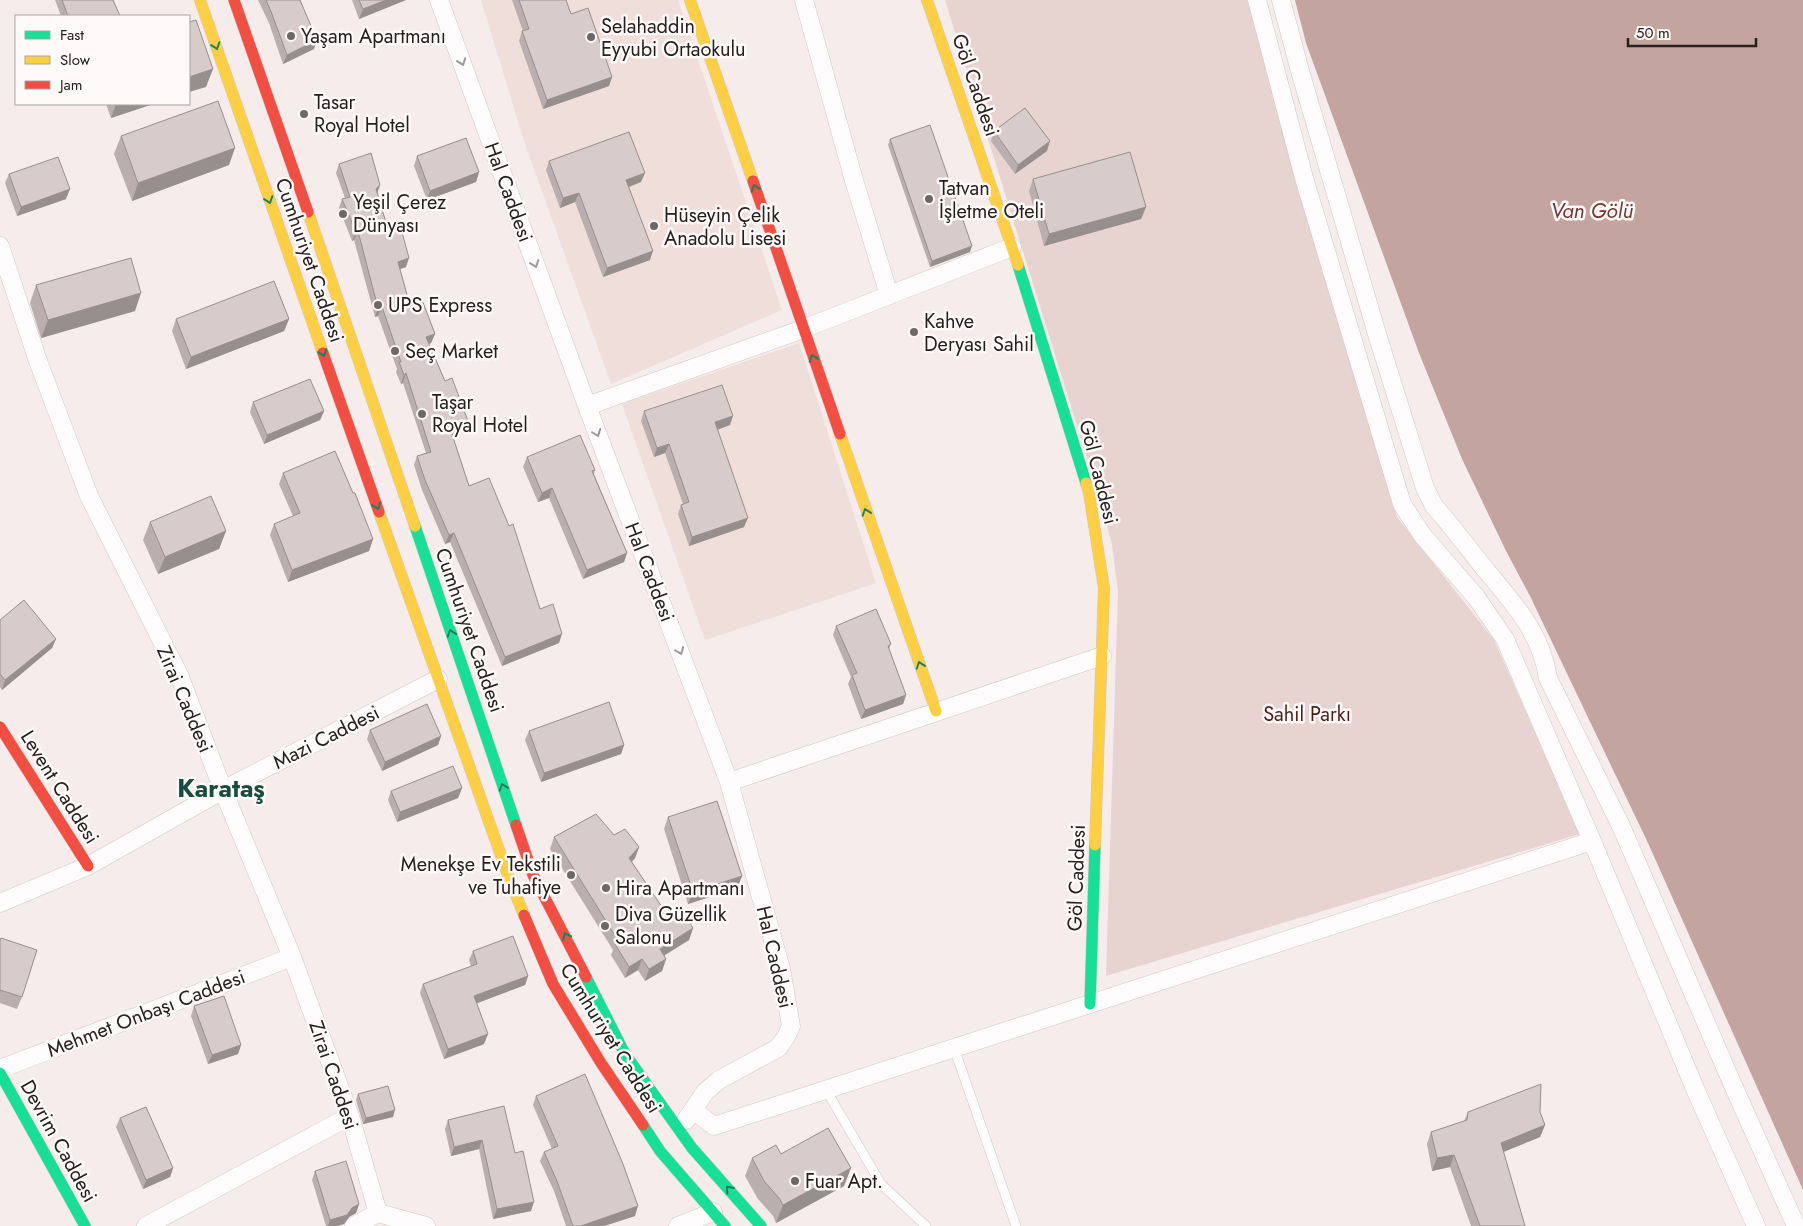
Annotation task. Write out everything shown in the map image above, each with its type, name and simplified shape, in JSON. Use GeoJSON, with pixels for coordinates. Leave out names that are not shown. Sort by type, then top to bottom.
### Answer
{"type":"FeatureCollection","features":[{"type":"Feature","properties":{"kind":"main road","name":"Cumhuriyet Caddesi"},"geometry":{"type":"LineString","coordinates":[[200,0],[508,878],[553,984],[601,1063],[660,1151],[725,1226]]}},
{"type":"Feature","properties":{"kind":"main road","name":"Cumhuriyet Caddesi"},"geometry":{"type":"LineString","coordinates":[[234,0],[342,310],[533,875],[625,1054],[692,1148],[761,1226]]}},
{"type":"Feature","properties":{"kind":"main road"},"geometry":{"type":"LineString","coordinates":[[690,0],[936,711]]}},
{"type":"Feature","properties":{"kind":"main road","name":"Göl Caddesi"},"geometry":{"type":"LineString","coordinates":[[927,0],[1012,247],[1089,493],[1104,588],[1090,1004]]}},
{"type":"Feature","properties":{"kind":"main road","name":"Levent Caddesi"},"geometry":{"type":"LineString","coordinates":[[0,727],[88,866]]}},
{"type":"Feature","properties":{"kind":"main road","name":"Devrim Caddesi"},"geometry":{"type":"LineString","coordinates":[[0,1074],[84,1226]]}},
{"type":"Feature","properties":{"kind":"street","name":"Hal Caddesi"},"geometry":{"type":"LineString","coordinates":[[439,0],[587,406],[729,782],[781,970],[791,1026],[786,1037],[778,1048],[718,1080],[705,1092],[680,1130],[660,1151]]}},
{"type":"Feature","properties":{"kind":"street"},"geometry":{"type":"LineString","coordinates":[[804,0],[853,177],[889,295]]}},
{"type":"Feature","properties":{"kind":"street"},"geometry":{"type":"LineString","coordinates":[[1257,0],[1304,178],[1402,504],[1423,536],[1476,597],[1505,639],[1592,841],[1696,1091],[1756,1226]]}},
{"type":"Feature","properties":{"kind":"street"},"geometry":{"type":"LineString","coordinates":[[1281,0],[1374,325],[1425,488],[1434,506],[1517,607],[1540,645],[1548,678],[1620,826],[1796,1226]]}},
{"type":"Feature","properties":{"kind":"street","name":"Zirai Caddesi"},"geometry":{"type":"LineString","coordinates":[[0,246],[38,361],[89,496],[179,675],[222,790],[292,957],[350,1116],[378,1213]]}},
{"type":"Feature","properties":{"kind":"street"},"geometry":{"type":"LineString","coordinates":[[587,406],[803,329],[1012,247]]}},
{"type":"Feature","properties":{"kind":"street"},"geometry":{"type":"LineString","coordinates":[[729,782],[1102,656]]}},
{"type":"Feature","properties":{"kind":"street","name":"Mazi Caddesi"},"geometry":{"type":"LineString","coordinates":[[0,903],[88,866],[222,790],[438,680]]}},
{"type":"Feature","properties":{"kind":"street"},"geometry":{"type":"LineString","coordinates":[[693,1110],[714,1126],[1592,841]]}},
{"type":"Feature","properties":{"kind":"street","name":"Mehmet Onbaşı Caddesi"},"geometry":{"type":"LineString","coordinates":[[0,1069],[292,957]]}},
{"type":"Feature","properties":{"kind":"street"},"geometry":{"type":"LineString","coordinates":[[146,1226],[350,1116]]}},
{"type":"Feature","properties":{"kind":"street"},"geometry":{"type":"LineString","coordinates":[[678,1226],[713,1212]]}},
{"type":"Feature","properties":{"kind":"street"},"geometry":{"type":"LineString","coordinates":[[354,1226],[378,1213],[426,1226]]}},
{"type":"Feature","properties":{"kind":"lane"},"geometry":{"type":"LineString","coordinates":[[954,1048],[1016,1226]]}},
{"type":"Feature","properties":{"kind":"lane"},"geometry":{"type":"LineString","coordinates":[[826,1090],[881,1184],[926,1226]]}},
{"type":"Feature","properties":{"kind":"shaded area","name":"Hüseyin Çelik Anadolu Lisesi"},"geometry":{"type":"Polygon","coordinates":[[[481,0],[678,0],[782,310],[611,384],[524,141],[481,0]]]}},
{"type":"Feature","properties":{"kind":"shaded area"},"geometry":{"type":"Polygon","coordinates":[[[799,343],[876,583],[705,640],[622,404],[799,343]]]}},
{"type":"Feature","properties":{"kind":"green space","name":"Sahil Parkı"},"geometry":{"type":"Polygon","coordinates":[[[945,0],[1247,0],[1397,517],[1494,640],[1580,834],[1106,976],[1118,592],[1112,544],[945,0]]]}},
{"type":"Feature","properties":{"kind":"water","name":"Van Gölü"},"geometry":{"type":"Polygon","coordinates":[[[1295,0],[1803,0],[1803,1190],[1648,843],[1462,459],[1419,353],[1306,43],[1295,0]]]}},
{"type":"Feature","properties":{"kind":"building"},"geometry":{"type":"Polygon","coordinates":[[[62,0],[113,0],[120,15],[68,15],[62,0]]]}},
{"type":"Feature","properties":{"kind":"building"},"geometry":{"type":"Polygon","coordinates":[[[266,0],[300,0],[317,40],[287,55],[266,0]]]}},
{"type":"Feature","properties":{"kind":"building"},"geometry":{"type":"Polygon","coordinates":[[[359,0],[386,0],[363,9],[359,0]]]}},
{"type":"Feature","properties":{"kind":"building"},"geometry":{"type":"Polygon","coordinates":[[[519,0],[566,0],[571,14],[588,8],[612,77],[547,100],[522,31],[529,29],[519,0]]]}},
{"type":"Feature","properties":{"kind":"building"},"geometry":{"type":"Polygon","coordinates":[[[196,20],[213,69],[190,77],[190,22],[196,20]]]}},
{"type":"Feature","properties":{"kind":"building"},"geometry":{"type":"Polygon","coordinates":[[[218,101],[235,148],[138,183],[121,136],[218,101]]]}},
{"type":"Feature","properties":{"kind":"building"},"geometry":{"type":"Polygon","coordinates":[[[1025,108],[1050,141],[1018,165],[994,131],[1025,108]]]}},
{"type":"Feature","properties":{"kind":"building","name":"Tatvan İşletme Oteli"},"geometry":{"type":"Polygon","coordinates":[[[930,125],[972,246],[932,261],[890,139],[930,125]]]}},
{"type":"Feature","properties":{"kind":"building"},"geometry":{"type":"Polygon","coordinates":[[[629,132],[645,173],[626,180],[653,251],[607,268],[579,193],[563,198],[549,161],[629,132]]]}},
{"type":"Feature","properties":{"kind":"building"},"geometry":{"type":"Polygon","coordinates":[[[466,138],[479,172],[430,191],[417,156],[466,138]]]}},
{"type":"Feature","properties":{"kind":"building"},"geometry":{"type":"Polygon","coordinates":[[[1130,152],[1146,207],[1049,234],[1033,179],[1130,152]]]}},
{"type":"Feature","properties":{"kind":"building"},"geometry":{"type":"Polygon","coordinates":[[[371,153],[380,185],[376,189],[387,226],[399,221],[409,258],[398,262],[409,302],[421,297],[435,334],[426,337],[445,381],[452,378],[468,421],[450,428],[469,486],[489,478],[509,526],[513,524],[540,609],[553,604],[562,634],[505,657],[454,533],[449,535],[425,480],[417,456],[431,452],[406,373],[404,375],[382,307],[378,308],[358,231],[356,232],[342,199],[350,197],[339,164],[371,153]]]}},
{"type":"Feature","properties":{"kind":"building"},"geometry":{"type":"Polygon","coordinates":[[[58,157],[70,189],[21,207],[9,174],[58,157]]]}},
{"type":"Feature","properties":{"kind":"building"},"geometry":{"type":"Polygon","coordinates":[[[131,258],[141,293],[48,320],[36,285],[131,258]]]}},
{"type":"Feature","properties":{"kind":"building"},"geometry":{"type":"Polygon","coordinates":[[[274,281],[289,319],[191,357],[176,319],[274,281]]]}},
{"type":"Feature","properties":{"kind":"building"},"geometry":{"type":"Polygon","coordinates":[[[310,379],[324,411],[267,435],[253,402],[310,379]]]}},
{"type":"Feature","properties":{"kind":"building"},"geometry":{"type":"Polygon","coordinates":[[[722,385],[733,416],[715,422],[748,518],[692,537],[681,505],[689,502],[669,444],[657,448],[644,411],[722,385]]]}},
{"type":"Feature","properties":{"kind":"building"},"geometry":{"type":"Polygon","coordinates":[[[580,435],[595,470],[592,471],[627,553],[587,570],[552,488],[542,493],[527,457],[580,435]]]}},
{"type":"Feature","properties":{"kind":"building"},"geometry":{"type":"Polygon","coordinates":[[[335,451],[353,493],[355,493],[373,539],[292,570],[274,524],[300,513],[283,473],[335,451]]]}},
{"type":"Feature","properties":{"kind":"building"},"geometry":{"type":"Polygon","coordinates":[[[211,496],[226,531],[165,557],[150,522],[211,496]]]}},
{"type":"Feature","properties":{"kind":"building"},"geometry":{"type":"Polygon","coordinates":[[[24,600],[56,639],[5,680],[0,674],[0,620],[24,600]]]}},
{"type":"Feature","properties":{"kind":"building"},"geometry":{"type":"Polygon","coordinates":[[[876,609],[891,644],[888,646],[906,695],[865,710],[852,675],[857,673],[836,626],[876,609]]]}},
{"type":"Feature","properties":{"kind":"building"},"geometry":{"type":"Polygon","coordinates":[[[609,702],[624,745],[544,773],[529,731],[609,702]]]}},
{"type":"Feature","properties":{"kind":"building"},"geometry":{"type":"Polygon","coordinates":[[[427,704],[441,736],[385,762],[370,730],[427,704]]]}},
{"type":"Feature","properties":{"kind":"building"},"geometry":{"type":"Polygon","coordinates":[[[453,766],[462,788],[400,812],[391,791],[453,766]]]}},
{"type":"Feature","properties":{"kind":"building"},"geometry":{"type":"Polygon","coordinates":[[[717,801],[742,876],[693,892],[668,817],[717,801]]]}},
{"type":"Feature","properties":{"kind":"building"},"geometry":{"type":"Polygon","coordinates":[[[596,814],[614,835],[625,829],[639,847],[629,858],[666,913],[679,905],[693,928],[660,949],[666,959],[649,969],[642,959],[629,967],[615,944],[619,942],[554,837],[596,814]]]}},
{"type":"Feature","properties":{"kind":"building"},"geometry":{"type":"Polygon","coordinates":[[[513,936],[528,976],[474,996],[488,1034],[448,1049],[423,984],[477,964],[473,951],[513,936]]]}},
{"type":"Feature","properties":{"kind":"building"},"geometry":{"type":"Polygon","coordinates":[[[1,938],[37,950],[22,997],[0,990],[1,938]]]}},
{"type":"Feature","properties":{"kind":"building"},"geometry":{"type":"Polygon","coordinates":[[[224,996],[241,1045],[212,1055],[194,1006],[224,996]]]}},
{"type":"Feature","properties":{"kind":"building"},"geometry":{"type":"Polygon","coordinates":[[[585,1074],[623,1164],[638,1206],[581,1226],[573,1226],[557,1181],[544,1152],[558,1146],[536,1096],[585,1074]]]}},
{"type":"Feature","properties":{"kind":"building"},"geometry":{"type":"Polygon","coordinates":[[[1541,1084],[1540,1112],[1545,1125],[1501,1143],[1525,1226],[1480,1226],[1454,1155],[1437,1158],[1431,1132],[1467,1120],[1468,1112],[1541,1084]]]}},
{"type":"Feature","properties":{"kind":"building"},"geometry":{"type":"Polygon","coordinates":[[[388,1086],[395,1110],[366,1118],[358,1094],[388,1086]]]}},
{"type":"Feature","properties":{"kind":"building"},"geometry":{"type":"Polygon","coordinates":[[[504,1106],[515,1153],[523,1151],[534,1202],[497,1209],[482,1140],[454,1147],[448,1120],[504,1106]]]}},
{"type":"Feature","properties":{"kind":"building"},"geometry":{"type":"Polygon","coordinates":[[[146,1107],[173,1168],[146,1180],[120,1118],[146,1107]]]}},
{"type":"Feature","properties":{"kind":"building"},"geometry":{"type":"Polygon","coordinates":[[[828,1128],[851,1168],[783,1205],[764,1181],[752,1158],[776,1145],[781,1154],[828,1128]]]}},
{"type":"Feature","properties":{"kind":"building"},"geometry":{"type":"Polygon","coordinates":[[[346,1161],[359,1204],[352,1208],[347,1215],[330,1220],[315,1171],[346,1161]]]}},
{"type":"Feature","properties":{"kind":"traffic: fast"},"geometry":{"type":"LineString","coordinates":[[1018,265],[1086,483]]}},
{"type":"Feature","properties":{"kind":"traffic: fast"},"geometry":{"type":"LineString","coordinates":[[415,526],[516,825]]}},
{"type":"Feature","properties":{"kind":"traffic: fast"},"geometry":{"type":"LineString","coordinates":[[1090,1004],[1095,845]]}},
{"type":"Feature","properties":{"kind":"traffic: fast"},"geometry":{"type":"LineString","coordinates":[[586,977],[625,1054],[692,1148],[761,1226]]}},
{"type":"Feature","properties":{"kind":"traffic: fast"},"geometry":{"type":"LineString","coordinates":[[0,1073],[85,1226]]}},
{"type":"Feature","properties":{"kind":"traffic: fast"},"geometry":{"type":"LineString","coordinates":[[643,1125],[660,1151],[725,1226]]}},
{"type":"Feature","properties":{"kind":"traffic: slow"},"geometry":{"type":"LineString","coordinates":[[200,0],[323,353]]}},
{"type":"Feature","properties":{"kind":"traffic: slow"},"geometry":{"type":"LineString","coordinates":[[690,0],[753,181]]}},
{"type":"Feature","properties":{"kind":"traffic: slow"},"geometry":{"type":"LineString","coordinates":[[927,0],[1018,265]]}},
{"type":"Feature","properties":{"kind":"traffic: slow"},"geometry":{"type":"LineString","coordinates":[[308,212],[415,526]]}},
{"type":"Feature","properties":{"kind":"traffic: slow"},"geometry":{"type":"LineString","coordinates":[[840,434],[936,711]]}},
{"type":"Feature","properties":{"kind":"traffic: slow"},"geometry":{"type":"LineString","coordinates":[[1086,483],[1104,588],[1095,845]]}},
{"type":"Feature","properties":{"kind":"traffic: slow"},"geometry":{"type":"LineString","coordinates":[[379,512],[509,878],[524,915]]}},
{"type":"Feature","properties":{"kind":"traffic: jam"},"geometry":{"type":"LineString","coordinates":[[234,0],[308,212]]}},
{"type":"Feature","properties":{"kind":"traffic: jam"},"geometry":{"type":"LineString","coordinates":[[753,181],[840,434]]}},
{"type":"Feature","properties":{"kind":"traffic: jam"},"geometry":{"type":"LineString","coordinates":[[323,353],[379,512]]}},
{"type":"Feature","properties":{"kind":"traffic: jam"},"geometry":{"type":"LineString","coordinates":[[0,727],[88,866]]}},
{"type":"Feature","properties":{"kind":"traffic: jam"},"geometry":{"type":"LineString","coordinates":[[516,825],[533,875],[586,977]]}},
{"type":"Feature","properties":{"kind":"traffic: jam"},"geometry":{"type":"LineString","coordinates":[[524,915],[553,984],[601,1063],[643,1125]]}},
{"type":"Feature","properties":{"kind":"place","name":"Yaşam Apartmanı"},"geometry":{"type":"Point","coordinates":[291,36]}},
{"type":"Feature","properties":{"kind":"place","name":"Selahaddin Eyyubi Ortaokulu"},"geometry":{"type":"Point","coordinates":[591,37]}},
{"type":"Feature","properties":{"kind":"place","name":"Tasar Royal Hotel"},"geometry":{"type":"Point","coordinates":[304,114]}},
{"type":"Feature","properties":{"kind":"place","name":"Tatvan İşletme Oteli"},"geometry":{"type":"Point","coordinates":[929,199]}},
{"type":"Feature","properties":{"kind":"place","name":"Yeşil Çerez Dünyası"},"geometry":{"type":"Point","coordinates":[343,214]}},
{"type":"Feature","properties":{"kind":"place","name":"Hüseyin Çelik Anadolu Lisesi"},"geometry":{"type":"Point","coordinates":[654,226]}},
{"type":"Feature","properties":{"kind":"place","name":"UPS Express"},"geometry":{"type":"Point","coordinates":[378,305]}},
{"type":"Feature","properties":{"kind":"place","name":"Kahve Deryası Sahil"},"geometry":{"type":"Point","coordinates":[914,332]}},
{"type":"Feature","properties":{"kind":"place","name":"Seç Market"},"geometry":{"type":"Point","coordinates":[395,351]}},
{"type":"Feature","properties":{"kind":"place","name":"Taşar Royal Hotel"},"geometry":{"type":"Point","coordinates":[422,414]}},
{"type":"Feature","properties":{"kind":"place","name":"Menekşe Ev Tekstili ve Tuhafiye"},"geometry":{"type":"Point","coordinates":[571,875]}},
{"type":"Feature","properties":{"kind":"place","name":"Hira Apartmanı"},"geometry":{"type":"Point","coordinates":[606,888]}},
{"type":"Feature","properties":{"kind":"place","name":"Diva Güzellik Salonu"},"geometry":{"type":"Point","coordinates":[605,926]}},
{"type":"Feature","properties":{"kind":"place","name":"Fuar Apt."},"geometry":{"type":"Point","coordinates":[795,1181]}},
{"type":"Feature","properties":{"kind":"district","name":"Karataş"},"geometry":{"type":"Point","coordinates":[221,788]}}]}
